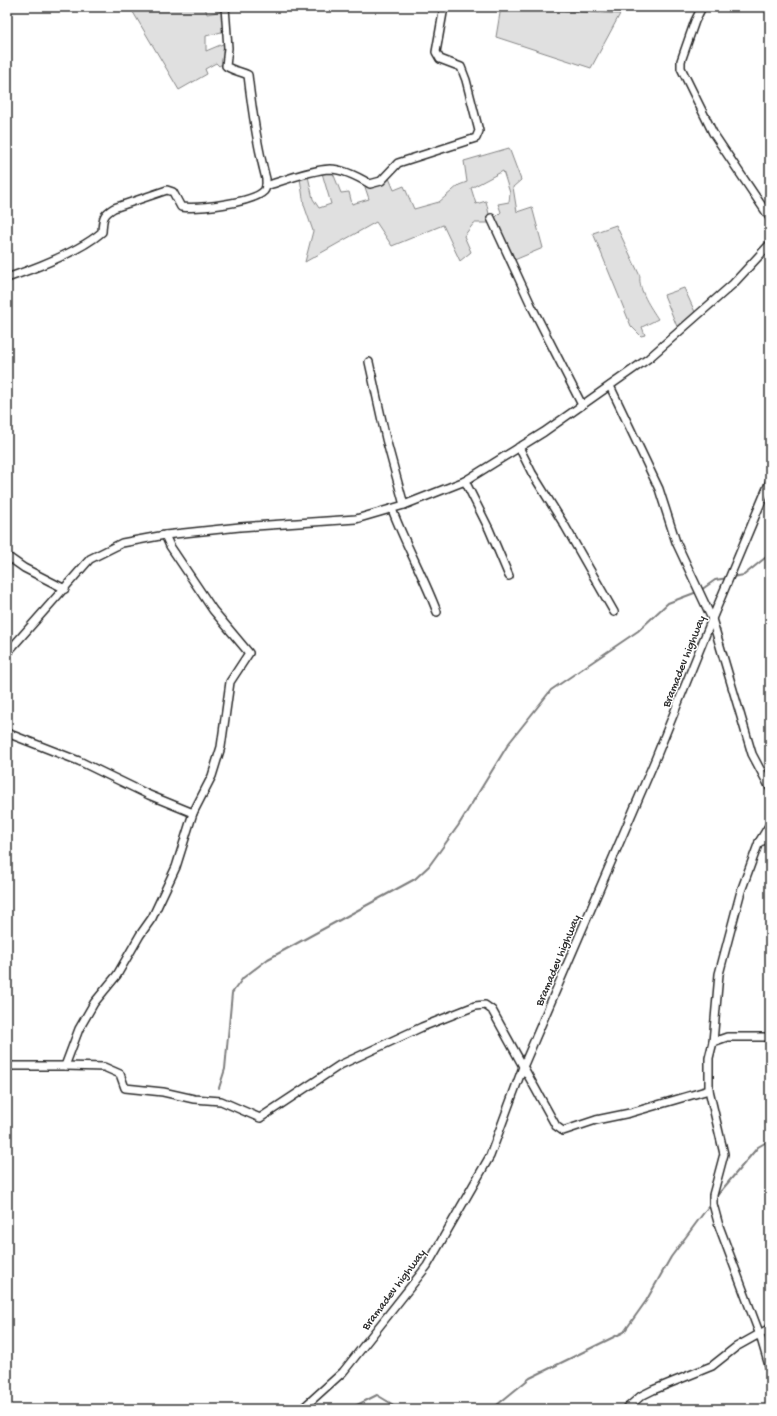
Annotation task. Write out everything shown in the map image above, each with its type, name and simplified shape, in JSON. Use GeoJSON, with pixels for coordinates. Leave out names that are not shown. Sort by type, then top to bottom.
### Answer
{"type":"FeatureCollection","features":[{"type":"Feature","properties":{"kind":"street"},"geometry":{"type":"LineString","coordinates":[[7,278],[32,269],[91,241],[102,232],[103,217],[114,208],[167,190],[173,192],[181,208],[193,209],[217,206],[244,200],[263,192],[266,186],[256,136],[248,76],[242,72],[233,71],[226,66],[228,48],[225,7]]}},
{"type":"Feature","properties":{"kind":"street"},"geometry":{"type":"LineString","coordinates":[[266,186],[301,175],[331,169],[357,176],[370,184],[381,181],[398,163],[476,138],[478,131],[466,80],[461,67],[440,59],[436,52],[444,7]]}},
{"type":"Feature","properties":{"kind":"street"},"geometry":{"type":"LineString","coordinates":[[702,7],[695,22],[681,61],[680,68],[713,133],[770,218]]}},
{"type":"Feature","properties":{"kind":"street"},"geometry":{"type":"LineString","coordinates":[[491,218],[531,304],[582,405]]}},
{"type":"Feature","properties":{"kind":"street"},"geometry":{"type":"LineString","coordinates":[[7,653],[90,559],[122,543],[165,534],[356,519],[404,505],[465,481],[544,432],[649,358],[733,284],[770,244]]}},
{"type":"Feature","properties":{"kind":"street"},"geometry":{"type":"LineString","coordinates":[[369,362],[386,439],[404,505]]}},
{"type":"Feature","properties":{"kind":"street"},"geometry":{"type":"LineString","coordinates":[[610,386],[659,489],[676,542],[696,588],[712,619],[752,754],[770,788]]}},
{"type":"Feature","properties":{"kind":"street"},"geometry":{"type":"LineString","coordinates":[[519,448],[614,612]]}},
{"type":"Feature","properties":{"kind":"street"},"geometry":{"type":"LineString","coordinates":[[465,481],[509,576]]}},
{"type":"Feature","properties":{"kind":"street","name":"Bramadev highway"},"geometry":{"type":"LineString","coordinates":[[302,1409],[343,1372],[427,1266],[490,1156],[523,1067],[655,760],[770,481]]}},
{"type":"Feature","properties":{"kind":"street"},"geometry":{"type":"LineString","coordinates":[[392,508],[401,533],[429,589],[437,612]]}},
{"type":"Feature","properties":{"kind":"street"},"geometry":{"type":"LineString","coordinates":[[65,1066],[79,1029],[94,1004],[116,975],[152,918],[176,867],[193,813],[212,776],[221,747],[230,682],[249,653],[213,610],[170,546],[165,534]]}},
{"type":"Feature","properties":{"kind":"street"},"geometry":{"type":"LineString","coordinates":[[7,556],[24,568],[65,589]]}},
{"type":"Feature","properties":{"kind":"street"},"geometry":{"type":"LineString","coordinates":[[7,733],[79,761],[149,795],[193,813]]}},
{"type":"Feature","properties":{"kind":"street"},"geometry":{"type":"LineString","coordinates":[[770,824],[759,842],[741,891],[718,974],[713,1042],[709,1058],[709,1090],[724,1154],[713,1195],[713,1204],[719,1226],[760,1335],[770,1369]]}},
{"type":"Feature","properties":{"kind":"street"},"geometry":{"type":"LineString","coordinates":[[759,842],[770,839]]}},
{"type":"Feature","properties":{"kind":"street"},"geometry":{"type":"LineString","coordinates":[[7,1066],[104,1067],[120,1074],[126,1088],[163,1092],[194,1099],[220,1101],[260,1118],[340,1066],[422,1027],[474,1006],[485,1005],[492,1010],[556,1126],[563,1131],[596,1120],[630,1113],[709,1090]]}},
{"type":"Feature","properties":{"kind":"street"},"geometry":{"type":"LineString","coordinates":[[713,1042],[726,1037],[770,1037]]}},
{"type":"Feature","properties":{"kind":"street"},"geometry":{"type":"LineString","coordinates":[[626,1409],[641,1396],[712,1366],[736,1347],[760,1335],[770,1328]]}},
{"type":"Feature","properties":{"kind":"shaded area"},"geometry":{"type":"Polygon","coordinates":[[[130,7],[205,7],[207,14],[223,11],[225,31],[206,36],[206,51],[225,43],[224,63],[219,66],[216,63],[205,69],[207,74],[179,90],[130,7]]]}},
{"type":"Feature","properties":{"kind":"shaded area"},"geometry":{"type":"Polygon","coordinates":[[[501,7],[620,14],[591,68],[496,37],[501,7]]]}},
{"type":"Feature","properties":{"kind":"shaded area"},"geometry":{"type":"Polygon","coordinates":[[[509,148],[521,180],[513,187],[517,212],[532,207],[543,248],[512,261],[494,219],[501,212],[498,204],[509,202],[510,193],[503,171],[471,188],[476,204],[486,201],[491,223],[474,223],[464,236],[471,252],[460,261],[443,225],[392,246],[376,222],[305,262],[313,231],[304,205],[300,178],[308,176],[313,199],[319,208],[331,204],[322,173],[333,173],[341,193],[349,192],[352,204],[369,199],[365,187],[389,178],[394,190],[404,186],[414,209],[439,202],[459,185],[467,182],[464,161],[509,148]]]}},
{"type":"Feature","properties":{"kind":"shaded area"},"geometry":{"type":"Polygon","coordinates":[[[616,225],[640,276],[643,293],[658,319],[642,327],[645,335],[641,336],[631,326],[593,233],[616,225]]]}},
{"type":"Feature","properties":{"kind":"shaded area"},"geometry":{"type":"Polygon","coordinates":[[[684,288],[695,312],[678,329],[664,295],[684,288]]]}},
{"type":"Feature","properties":{"kind":"waterway"},"geometry":{"type":"LineString","coordinates":[[732,577],[744,575],[770,554]]}},
{"type":"Feature","properties":{"kind":"waterway"},"geometry":{"type":"LineString","coordinates":[[701,590],[715,580],[728,578]]}},
{"type":"Feature","properties":{"kind":"waterway"},"geometry":{"type":"LineString","coordinates":[[219,1088],[225,1069],[232,993],[243,978],[268,959],[415,879],[429,866],[458,826],[509,743],[551,690],[638,631],[668,603],[697,592]]}},
{"type":"Feature","properties":{"kind":"waterway"},"geometry":{"type":"LineString","coordinates":[[715,1198],[758,1147],[770,1140]]}},
{"type":"Feature","properties":{"kind":"waterway"},"geometry":{"type":"LineString","coordinates":[[492,1409],[530,1378],[624,1332],[646,1301],[671,1257],[711,1203]]}},
{"type":"Feature","properties":{"kind":"waterway"},"geometry":{"type":"LineString","coordinates":[[349,1409],[377,1395],[392,1404],[395,1409]]}}]}
